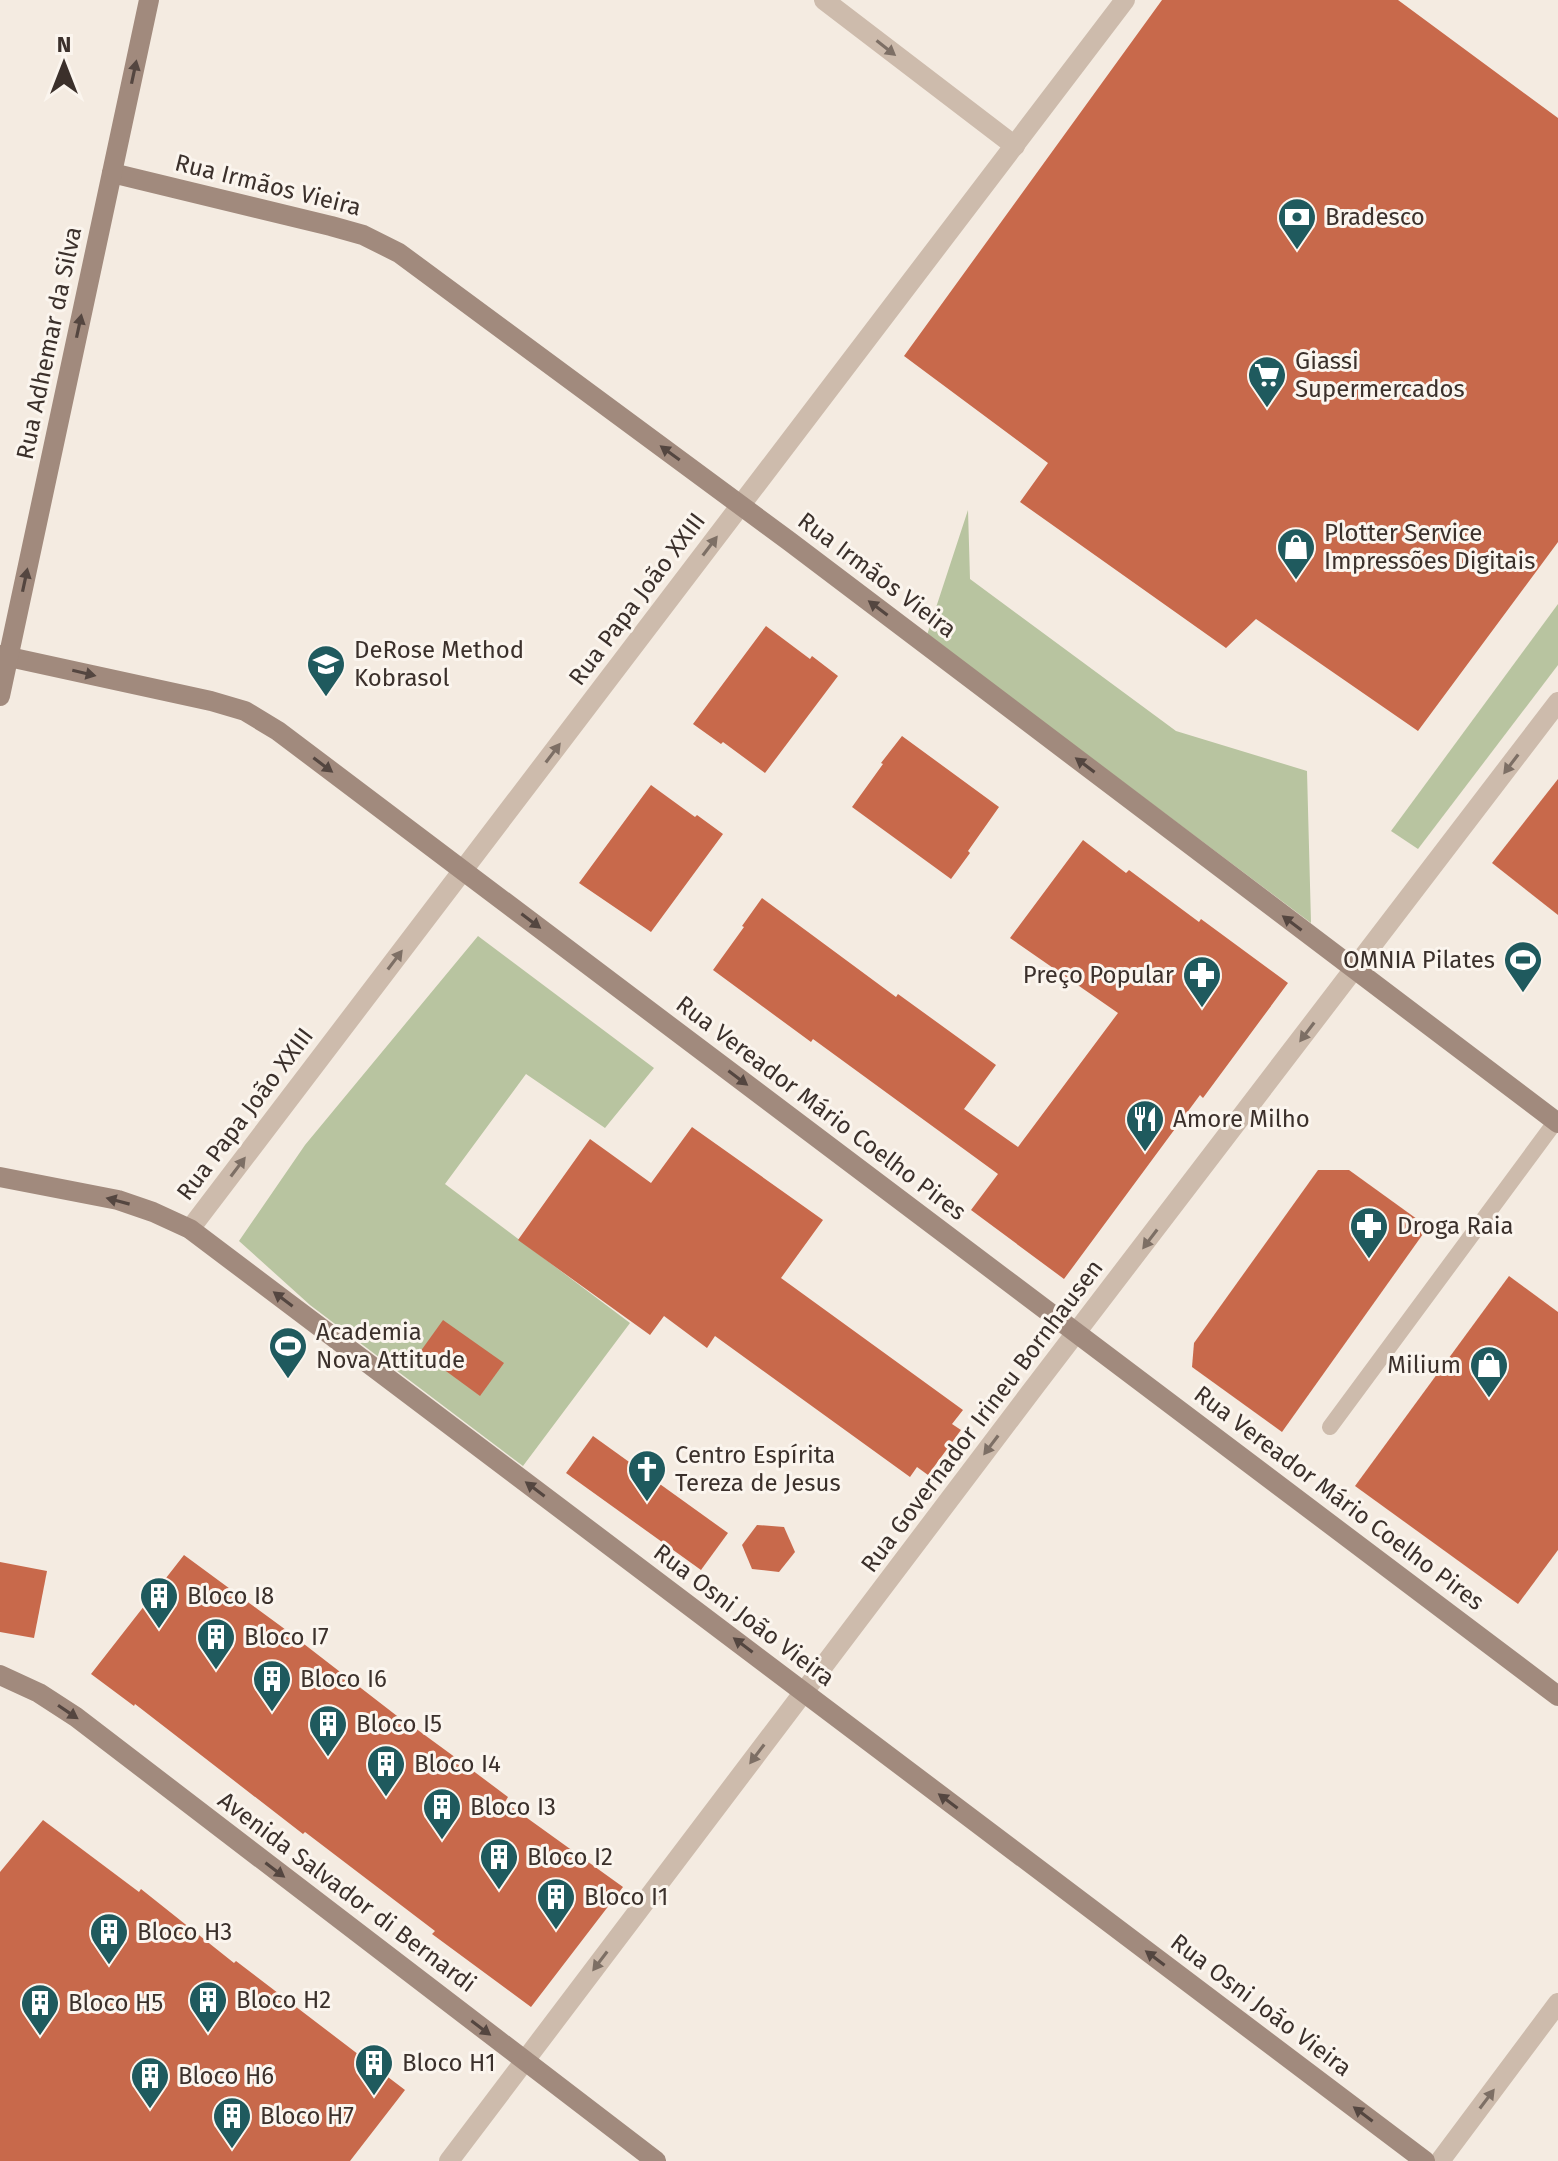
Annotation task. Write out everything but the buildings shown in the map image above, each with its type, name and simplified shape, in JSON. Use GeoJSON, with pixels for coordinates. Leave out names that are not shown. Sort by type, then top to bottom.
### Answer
{"type":"FeatureCollection","features":[{"type":"Feature","properties":{"kind":"street","name":"Rua Adhemar da Silva"},"geometry":{"type":"LineString","coordinates":[[0,696],[4,655],[149,0]]}},
{"type":"Feature","properties":{"kind":"street"},"geometry":{"type":"LineString","coordinates":[[824,0],[1015,146]]}},
{"type":"Feature","properties":{"kind":"street","name":"Rua Papa João XXIII"},"geometry":{"type":"LineString","coordinates":[[190,1229],[1125,0]]}},
{"type":"Feature","properties":{"kind":"street","name":"Rua Irmãos Vieira"},"geometry":{"type":"LineString","coordinates":[[112,173],[331,226],[363,235],[399,253],[741,505],[1557,1122]]}},
{"type":"Feature","properties":{"kind":"street","name":"Rua Vereador Mário Coelho Pires"},"geometry":{"type":"LineString","coordinates":[[4,655],[211,701],[245,711],[278,731],[1558,1696]]}},
{"type":"Feature","properties":{"kind":"street","name":"Rua Governador Irineu Bornhausen"},"geometry":{"type":"LineString","coordinates":[[449,2161],[1558,702]]}},
{"type":"Feature","properties":{"kind":"street","name":"Rua Osni João Vieira"},"geometry":{"type":"LineString","coordinates":[[0,1177],[118,1200],[190,1229],[1425,2161]]}},
{"type":"Feature","properties":{"kind":"street","name":"Avenida Salvador di Bernardi"},"geometry":{"type":"LineString","coordinates":[[0,1675],[39,1693],[76,1717],[656,2161]]}},
{"type":"Feature","properties":{"kind":"street"},"geometry":{"type":"LineString","coordinates":[[1440,2161],[1558,2003]]}},
{"type":"Feature","properties":{"kind":"lane"},"geometry":{"type":"LineString","coordinates":[[1330,1427],[1557,1122]]}},
{"type":"Feature","properties":{"kind":"green space"},"geometry":{"type":"Polygon","coordinates":[[[968,510],[970,579],[1176,731],[1307,771],[1311,923],[927,635],[968,510]]]}},
{"type":"Feature","properties":{"kind":"green space"},"geometry":{"type":"Polygon","coordinates":[[[1558,604],[1558,665],[1418,849],[1391,831],[1558,604]]]}},
{"type":"Feature","properties":{"kind":"green space"},"geometry":{"type":"Polygon","coordinates":[[[478,936],[654,1068],[605,1128],[526,1074],[445,1184],[630,1323],[523,1466],[310,1305],[239,1241],[305,1145],[478,936]]]}},
{"type":"Feature","properties":{"kind":"place","name":"Bradesco"},"geometry":{"type":"Point","coordinates":[1297,251]}},
{"type":"Feature","properties":{"kind":"place","name":"Giassi Supermercados"},"geometry":{"type":"Point","coordinates":[1267,409]}},
{"type":"Feature","properties":{"kind":"place","name":"Plotter Service Impressões Digitais"},"geometry":{"type":"Point","coordinates":[1296,581]}},
{"type":"Feature","properties":{"kind":"place","name":"DeRose Method Kobrasol"},"geometry":{"type":"Point","coordinates":[326,698]}},
{"type":"Feature","properties":{"kind":"place","name":"OMNIA Pilates"},"geometry":{"type":"Point","coordinates":[1523,994]}},
{"type":"Feature","properties":{"kind":"place","name":"Preço Popular"},"geometry":{"type":"Point","coordinates":[1202,1009]}},
{"type":"Feature","properties":{"kind":"place","name":"Amore Milho"},"geometry":{"type":"Point","coordinates":[1145,1153]}},
{"type":"Feature","properties":{"kind":"place","name":"Droga Raia"},"geometry":{"type":"Point","coordinates":[1369,1260]}},
{"type":"Feature","properties":{"kind":"place","name":"Academia Nova Attitude"},"geometry":{"type":"Point","coordinates":[288,1380]}},
{"type":"Feature","properties":{"kind":"place","name":"Milium"},"geometry":{"type":"Point","coordinates":[1489,1399]}},
{"type":"Feature","properties":{"kind":"place","name":"Centro Espírita Tereza de Jesus"},"geometry":{"type":"Point","coordinates":[647,1503]}},
{"type":"Feature","properties":{"kind":"place","name":"Bloco I8"},"geometry":{"type":"Point","coordinates":[159,1630]}},
{"type":"Feature","properties":{"kind":"place","name":"Bloco I7"},"geometry":{"type":"Point","coordinates":[216,1671]}},
{"type":"Feature","properties":{"kind":"place","name":"Bloco I6"},"geometry":{"type":"Point","coordinates":[272,1713]}},
{"type":"Feature","properties":{"kind":"place","name":"Bloco I5"},"geometry":{"type":"Point","coordinates":[328,1758]}},
{"type":"Feature","properties":{"kind":"place","name":"Bloco I4"},"geometry":{"type":"Point","coordinates":[386,1798]}},
{"type":"Feature","properties":{"kind":"place","name":"Bloco I3"},"geometry":{"type":"Point","coordinates":[442,1841]}},
{"type":"Feature","properties":{"kind":"place","name":"Bloco I2"},"geometry":{"type":"Point","coordinates":[499,1891]}},
{"type":"Feature","properties":{"kind":"place","name":"Bloco I1"},"geometry":{"type":"Point","coordinates":[556,1931]}},
{"type":"Feature","properties":{"kind":"place","name":"Bloco H3"},"geometry":{"type":"Point","coordinates":[109,1966]}},
{"type":"Feature","properties":{"kind":"place","name":"Bloco H2"},"geometry":{"type":"Point","coordinates":[208,2034]}},
{"type":"Feature","properties":{"kind":"place","name":"Bloco H5"},"geometry":{"type":"Point","coordinates":[40,2037]}},
{"type":"Feature","properties":{"kind":"place","name":"Bloco H1"},"geometry":{"type":"Point","coordinates":[374,2097]}},
{"type":"Feature","properties":{"kind":"place","name":"Bloco H6"},"geometry":{"type":"Point","coordinates":[150,2110]}},
{"type":"Feature","properties":{"kind":"place","name":"Bloco H7"},"geometry":{"type":"Point","coordinates":[232,2150]}}]}
